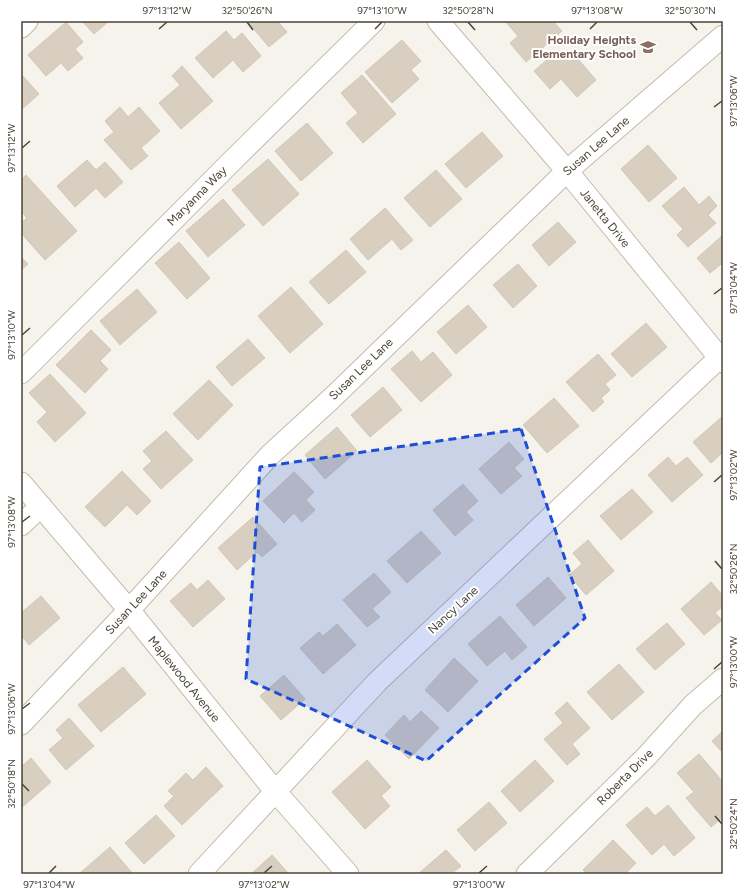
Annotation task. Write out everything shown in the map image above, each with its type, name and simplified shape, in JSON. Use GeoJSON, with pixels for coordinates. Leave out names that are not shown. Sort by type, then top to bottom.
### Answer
{"type":"FeatureCollection","features":[{"type":"Feature","properties":{"kind":"street"},"geometry":{"type":"LineString","coordinates":[[21,27],[27,21]]}},
{"type":"Feature","properties":{"kind":"street","name":"Maryanna Way"},"geometry":{"type":"LineString","coordinates":[[21,373],[374,21]]}},
{"type":"Feature","properties":{"kind":"street","name":"Janetta Drive"},"geometry":{"type":"LineString","coordinates":[[438,21],[567,171],[721,360]]}},
{"type":"Feature","properties":{"kind":"street","name":"Susan Lee Lane"},"geometry":{"type":"LineString","coordinates":[[21,724],[129,610],[270,455],[331,399],[567,171],[723,36]]}},
{"type":"Feature","properties":{"kind":"street","name":"Nancy Lane"},"geometry":{"type":"LineString","coordinates":[[199,874],[377,682],[721,360]]}},
{"type":"Feature","properties":{"kind":"street","name":"Maplewood Avenue"},"geometry":{"type":"LineString","coordinates":[[21,483],[129,610],[276,791],[348,874]]}},
{"type":"Feature","properties":{"kind":"street"},"geometry":{"type":"LineString","coordinates":[[21,525],[41,506]]}},
{"type":"Feature","properties":{"kind":"street","name":"Roberta Drive"},"geometry":{"type":"LineString","coordinates":[[527,874],[646,757],[693,705],[723,679]]}},
{"type":"Feature","properties":{"kind":"highlighted area"},"geometry":{"type":"Polygon","coordinates":[[[521,429],[585,618],[426,761],[246,679],[260,467],[521,429]]]}},
{"type":"Feature","properties":{"kind":"building"},"geometry":{"type":"Polygon","coordinates":[[[82,21],[109,21],[94,34],[82,21]]]}},
{"type":"Feature","properties":{"kind":"building"},"geometry":{"type":"Polygon","coordinates":[[[247,21],[282,21],[279,23],[287,32],[269,47],[247,21]]]}},
{"type":"Feature","properties":{"kind":"building"},"geometry":{"type":"Polygon","coordinates":[[[505,21],[553,21],[562,31],[526,62],[510,43],[518,36],[505,21]]]}},
{"type":"Feature","properties":{"kind":"building"},"geometry":{"type":"Polygon","coordinates":[[[66,22],[83,42],[75,49],[83,58],[68,71],[61,63],[46,76],[28,55],[66,22]]]}},
{"type":"Feature","properties":{"kind":"building"},"geometry":{"type":"Polygon","coordinates":[[[226,31],[234,40],[242,33],[261,56],[243,72],[233,60],[213,78],[195,58],[226,31]]]}},
{"type":"Feature","properties":{"kind":"building"},"geometry":{"type":"Polygon","coordinates":[[[402,40],[421,61],[411,70],[419,79],[392,103],[365,72],[402,40]]]}},
{"type":"Feature","properties":{"kind":"building"},"geometry":{"type":"Polygon","coordinates":[[[571,51],[596,80],[577,97],[561,79],[550,89],[534,71],[556,52],[562,59],[571,51]]]}},
{"type":"Feature","properties":{"kind":"building"},"geometry":{"type":"Polygon","coordinates":[[[182,66],[213,101],[181,129],[159,103],[180,85],[172,76],[182,66]]]}},
{"type":"Feature","properties":{"kind":"building"},"geometry":{"type":"Polygon","coordinates":[[[21,74],[39,94],[21,110],[21,74]]]}},
{"type":"Feature","properties":{"kind":"building"},"geometry":{"type":"Polygon","coordinates":[[[362,75],[396,114],[363,143],[346,123],[358,113],[341,93],[362,75]]]}},
{"type":"Feature","properties":{"kind":"building"},"geometry":{"type":"Polygon","coordinates":[[[120,107],[128,117],[139,107],[160,131],[141,148],[148,156],[131,170],[104,140],[114,132],[105,121],[120,107]]]}},
{"type":"Feature","properties":{"kind":"building"},"geometry":{"type":"Polygon","coordinates":[[[307,123],[333,153],[301,181],[275,151],[307,123]]]}},
{"type":"Feature","properties":{"kind":"building"},"geometry":{"type":"Polygon","coordinates":[[[482,132],[503,156],[466,188],[445,164],[482,132]]]}},
{"type":"Feature","properties":{"kind":"building"},"geometry":{"type":"Polygon","coordinates":[[[648,145],[677,178],[649,202],[621,169],[648,145]]]}},
{"type":"Feature","properties":{"kind":"building"},"geometry":{"type":"Polygon","coordinates":[[[268,159],[299,194],[263,226],[232,190],[268,159]]]}},
{"type":"Feature","properties":{"kind":"building"},"geometry":{"type":"Polygon","coordinates":[[[87,160],[96,170],[105,162],[123,182],[105,198],[96,188],[75,207],[57,186],[87,160]]]}},
{"type":"Feature","properties":{"kind":"building"},"geometry":{"type":"Polygon","coordinates":[[[436,170],[462,199],[430,227],[404,198],[436,170]]]}},
{"type":"Feature","properties":{"kind":"building"},"geometry":{"type":"Polygon","coordinates":[[[26,175],[77,231],[45,260],[21,233],[21,223],[27,218],[21,211],[21,180],[26,175]]]}},
{"type":"Feature","properties":{"kind":"building"},"geometry":{"type":"Polygon","coordinates":[[[684,187],[699,205],[709,196],[717,206],[708,215],[716,223],[688,247],[677,235],[683,229],[662,206],[684,187]]]}},
{"type":"Feature","properties":{"kind":"building"},"geometry":{"type":"Polygon","coordinates":[[[223,199],[245,225],[208,257],[186,231],[223,199]]]}},
{"type":"Feature","properties":{"kind":"building"},"geometry":{"type":"Polygon","coordinates":[[[385,208],[413,240],[401,250],[392,239],[368,260],[350,239],[385,208]]]}},
{"type":"Feature","properties":{"kind":"building"},"geometry":{"type":"Polygon","coordinates":[[[558,222],[576,242],[549,266],[532,245],[558,222]]]}},
{"type":"Feature","properties":{"kind":"building"},"geometry":{"type":"Polygon","coordinates":[[[723,235],[723,266],[721,264],[710,273],[697,258],[723,235]]]}},
{"type":"Feature","properties":{"kind":"building"},"geometry":{"type":"Polygon","coordinates":[[[179,242],[210,278],[187,299],[155,263],[179,242]]]}},
{"type":"Feature","properties":{"kind":"building"},"geometry":{"type":"Polygon","coordinates":[[[346,250],[366,272],[329,304],[309,282],[346,250]]]}},
{"type":"Feature","properties":{"kind":"building"},"geometry":{"type":"Polygon","coordinates":[[[21,257],[28,264],[21,270],[21,257]]]}},
{"type":"Feature","properties":{"kind":"building"},"geometry":{"type":"Polygon","coordinates":[[[518,264],[537,286],[513,308],[493,285],[518,264]]]}},
{"type":"Feature","properties":{"kind":"building"},"geometry":{"type":"Polygon","coordinates":[[[291,287],[323,324],[290,353],[258,316],[291,287]]]}},
{"type":"Feature","properties":{"kind":"building"},"geometry":{"type":"Polygon","coordinates":[[[137,289],[157,312],[120,345],[100,321],[137,289]]]}},
{"type":"Feature","properties":{"kind":"building"},"geometry":{"type":"Polygon","coordinates":[[[468,305],[487,327],[456,354],[437,332],[468,305]]]}},
{"type":"Feature","properties":{"kind":"building"},"geometry":{"type":"Polygon","coordinates":[[[646,323],[667,347],[632,377],[611,354],[646,323]]]}},
{"type":"Feature","properties":{"kind":"building"},"geometry":{"type":"Polygon","coordinates":[[[91,330],[111,350],[100,361],[108,369],[85,393],[56,365],[91,330]]]}},
{"type":"Feature","properties":{"kind":"building"},"geometry":{"type":"Polygon","coordinates":[[[248,339],[265,358],[232,386],[216,367],[248,339]]]}},
{"type":"Feature","properties":{"kind":"building"},"geometry":{"type":"Polygon","coordinates":[[[412,351],[421,362],[433,352],[452,375],[421,402],[391,369],[412,351]]]}},
{"type":"Feature","properties":{"kind":"building"},"geometry":{"type":"Polygon","coordinates":[[[598,354],[616,375],[605,384],[610,390],[601,398],[604,402],[593,412],[566,382],[598,354]]]}},
{"type":"Feature","properties":{"kind":"building"},"geometry":{"type":"Polygon","coordinates":[[[50,374],[86,413],[55,442],[37,422],[47,412],[29,393],[50,374]]]}},
{"type":"Feature","properties":{"kind":"building"},"geometry":{"type":"Polygon","coordinates":[[[209,380],[233,405],[198,440],[173,414],[209,380]]]}},
{"type":"Feature","properties":{"kind":"building"},"geometry":{"type":"Polygon","coordinates":[[[383,387],[402,410],[370,437],[351,415],[383,387]]]}},
{"type":"Feature","properties":{"kind":"building"},"geometry":{"type":"Polygon","coordinates":[[[554,398],[579,426],[547,453],[523,425],[554,398]]]}},
{"type":"Feature","properties":{"kind":"building"},"geometry":{"type":"Polygon","coordinates":[[[723,416],[723,454],[722,453],[711,463],[693,442],[723,416]]]}},
{"type":"Feature","properties":{"kind":"building"},"geometry":{"type":"Polygon","coordinates":[[[337,427],[357,451],[325,479],[305,455],[337,427]]]}},
{"type":"Feature","properties":{"kind":"building"},"geometry":{"type":"Polygon","coordinates":[[[166,431],[193,460],[161,489],[143,469],[152,461],[143,451],[166,431]]]}},
{"type":"Feature","properties":{"kind":"building"},"geometry":{"type":"Polygon","coordinates":[[[509,442],[524,459],[514,468],[522,476],[501,494],[479,469],[509,442]]]}},
{"type":"Feature","properties":{"kind":"building"},"geometry":{"type":"Polygon","coordinates":[[[668,457],[676,466],[687,457],[703,475],[672,502],[648,475],[668,457]]]}},
{"type":"Feature","properties":{"kind":"building"},"geometry":{"type":"Polygon","coordinates":[[[122,471],[151,501],[137,515],[127,505],[105,527],[85,507],[122,471]]]}},
{"type":"Feature","properties":{"kind":"building"},"geometry":{"type":"Polygon","coordinates":[[[294,472],[314,492],[306,500],[315,510],[302,522],[294,513],[284,523],[263,501],[294,472]]]}},
{"type":"Feature","properties":{"kind":"building"},"geometry":{"type":"Polygon","coordinates":[[[463,484],[478,501],[466,512],[473,520],[455,536],[433,510],[463,484]]]}},
{"type":"Feature","properties":{"kind":"building"},"geometry":{"type":"Polygon","coordinates":[[[632,489],[653,512],[621,540],[600,516],[632,489]]]}},
{"type":"Feature","properties":{"kind":"building"},"geometry":{"type":"Polygon","coordinates":[[[253,517],[277,544],[262,557],[257,552],[237,570],[218,548],[253,517]]]}},
{"type":"Feature","properties":{"kind":"building"},"geometry":{"type":"Polygon","coordinates":[[[421,531],[441,553],[407,583],[387,561],[421,531]]]}},
{"type":"Feature","properties":{"kind":"building"},"geometry":{"type":"Polygon","coordinates":[[[588,540],[614,571],[586,595],[569,575],[582,564],[573,553],[588,540]]]}},
{"type":"Feature","properties":{"kind":"building"},"geometry":{"type":"Polygon","coordinates":[[[374,573],[391,592],[372,609],[380,617],[367,627],[343,600],[374,573]]]}},
{"type":"Feature","properties":{"kind":"building"},"geometry":{"type":"Polygon","coordinates":[[[548,577],[566,598],[534,626],[516,605],[548,577]]]}},
{"type":"Feature","properties":{"kind":"building"},"geometry":{"type":"Polygon","coordinates":[[[208,580],[225,599],[193,627],[170,601],[191,583],[197,590],[208,580]]]}},
{"type":"Feature","properties":{"kind":"building"},"geometry":{"type":"Polygon","coordinates":[[[711,582],[723,596],[723,606],[715,613],[722,620],[704,635],[681,609],[711,582]]]}},
{"type":"Feature","properties":{"kind":"building"},"geometry":{"type":"Polygon","coordinates":[[[41,596],[60,618],[29,645],[21,635],[21,613],[41,596]]]}},
{"type":"Feature","properties":{"kind":"building"},"geometry":{"type":"Polygon","coordinates":[[[500,616],[527,647],[512,660],[505,651],[487,666],[468,644],[500,616]]]}},
{"type":"Feature","properties":{"kind":"building"},"geometry":{"type":"Polygon","coordinates":[[[667,623],[685,644],[655,670],[636,649],[667,623]]]}},
{"type":"Feature","properties":{"kind":"building"},"geometry":{"type":"Polygon","coordinates":[[[337,624],[356,645],[323,674],[300,648],[319,632],[323,636],[337,624]]]}},
{"type":"Feature","properties":{"kind":"building"},"geometry":{"type":"Polygon","coordinates":[[[454,658],[478,681],[448,712],[425,690],[454,658]]]}},
{"type":"Feature","properties":{"kind":"building"},"geometry":{"type":"Polygon","coordinates":[[[619,664],[644,692],[612,720],[587,692],[619,664]]]}},
{"type":"Feature","properties":{"kind":"building"},"geometry":{"type":"Polygon","coordinates":[[[123,667],[146,694],[101,732],[78,705],[123,667]]]}},
{"type":"Feature","properties":{"kind":"building"},"geometry":{"type":"Polygon","coordinates":[[[284,675],[305,699],[281,720],[260,696],[284,675]]]}},
{"type":"Feature","properties":{"kind":"building"},"geometry":{"type":"Polygon","coordinates":[[[567,702],[590,728],[572,744],[580,754],[567,765],[544,739],[563,723],[555,713],[567,702]]]}},
{"type":"Feature","properties":{"kind":"building"},"geometry":{"type":"Polygon","coordinates":[[[421,711],[439,728],[409,759],[385,735],[404,715],[410,722],[421,711]]]}},
{"type":"Feature","properties":{"kind":"building"},"geometry":{"type":"Polygon","coordinates":[[[69,718],[94,746],[66,770],[49,750],[63,738],[56,730],[69,718]]]}},
{"type":"Feature","properties":{"kind":"building"},"geometry":{"type":"Polygon","coordinates":[[[723,731],[723,753],[712,741],[723,731]]]}},
{"type":"Feature","properties":{"kind":"building"},"geometry":{"type":"Polygon","coordinates":[[[699,754],[723,782],[723,817],[711,827],[686,798],[694,792],[677,773],[699,754]]]}},
{"type":"Feature","properties":{"kind":"building"},"geometry":{"type":"Polygon","coordinates":[[[31,758],[51,782],[21,808],[21,767],[31,758]]]}},
{"type":"Feature","properties":{"kind":"building"},"geometry":{"type":"Polygon","coordinates":[[[367,760],[391,787],[381,796],[390,806],[365,829],[332,792],[367,760]]]}},
{"type":"Feature","properties":{"kind":"building"},"geometry":{"type":"Polygon","coordinates":[[[535,760],[554,781],[520,812],[501,791],[535,760]]]}},
{"type":"Feature","properties":{"kind":"building"},"geometry":{"type":"Polygon","coordinates":[[[206,767],[223,786],[182,825],[164,806],[174,796],[168,791],[186,773],[193,780],[206,767]]]}},
{"type":"Feature","properties":{"kind":"building"},"geometry":{"type":"Polygon","coordinates":[[[489,802],[507,823],[475,851],[457,830],[489,802]]]}},
{"type":"Feature","properties":{"kind":"building"},"geometry":{"type":"Polygon","coordinates":[[[668,805],[695,838],[674,856],[664,844],[652,855],[626,825],[647,807],[655,816],[668,805]]]}},
{"type":"Feature","properties":{"kind":"building"},"geometry":{"type":"Polygon","coordinates":[[[156,815],[175,836],[144,864],[125,843],[156,815]]]}},
{"type":"Feature","properties":{"kind":"building"},"geometry":{"type":"Polygon","coordinates":[[[613,840],[636,863],[625,874],[587,874],[583,870],[613,840]]]}},
{"type":"Feature","properties":{"kind":"building"},"geometry":{"type":"Polygon","coordinates":[[[110,847],[133,874],[79,874],[110,847]]]}},
{"type":"Feature","properties":{"kind":"building"},"geometry":{"type":"Polygon","coordinates":[[[446,850],[461,866],[451,874],[418,874],[446,850]]]}},
{"type":"Feature","properties":{"kind":"building"},"geometry":{"type":"Polygon","coordinates":[[[272,855],[289,874],[251,874],[272,855]]]}},
{"type":"Feature","properties":{"kind":"place","name":"Holiday Heights Elementary School"},"geometry":{"type":"Point","coordinates":[648,47]}}]}
